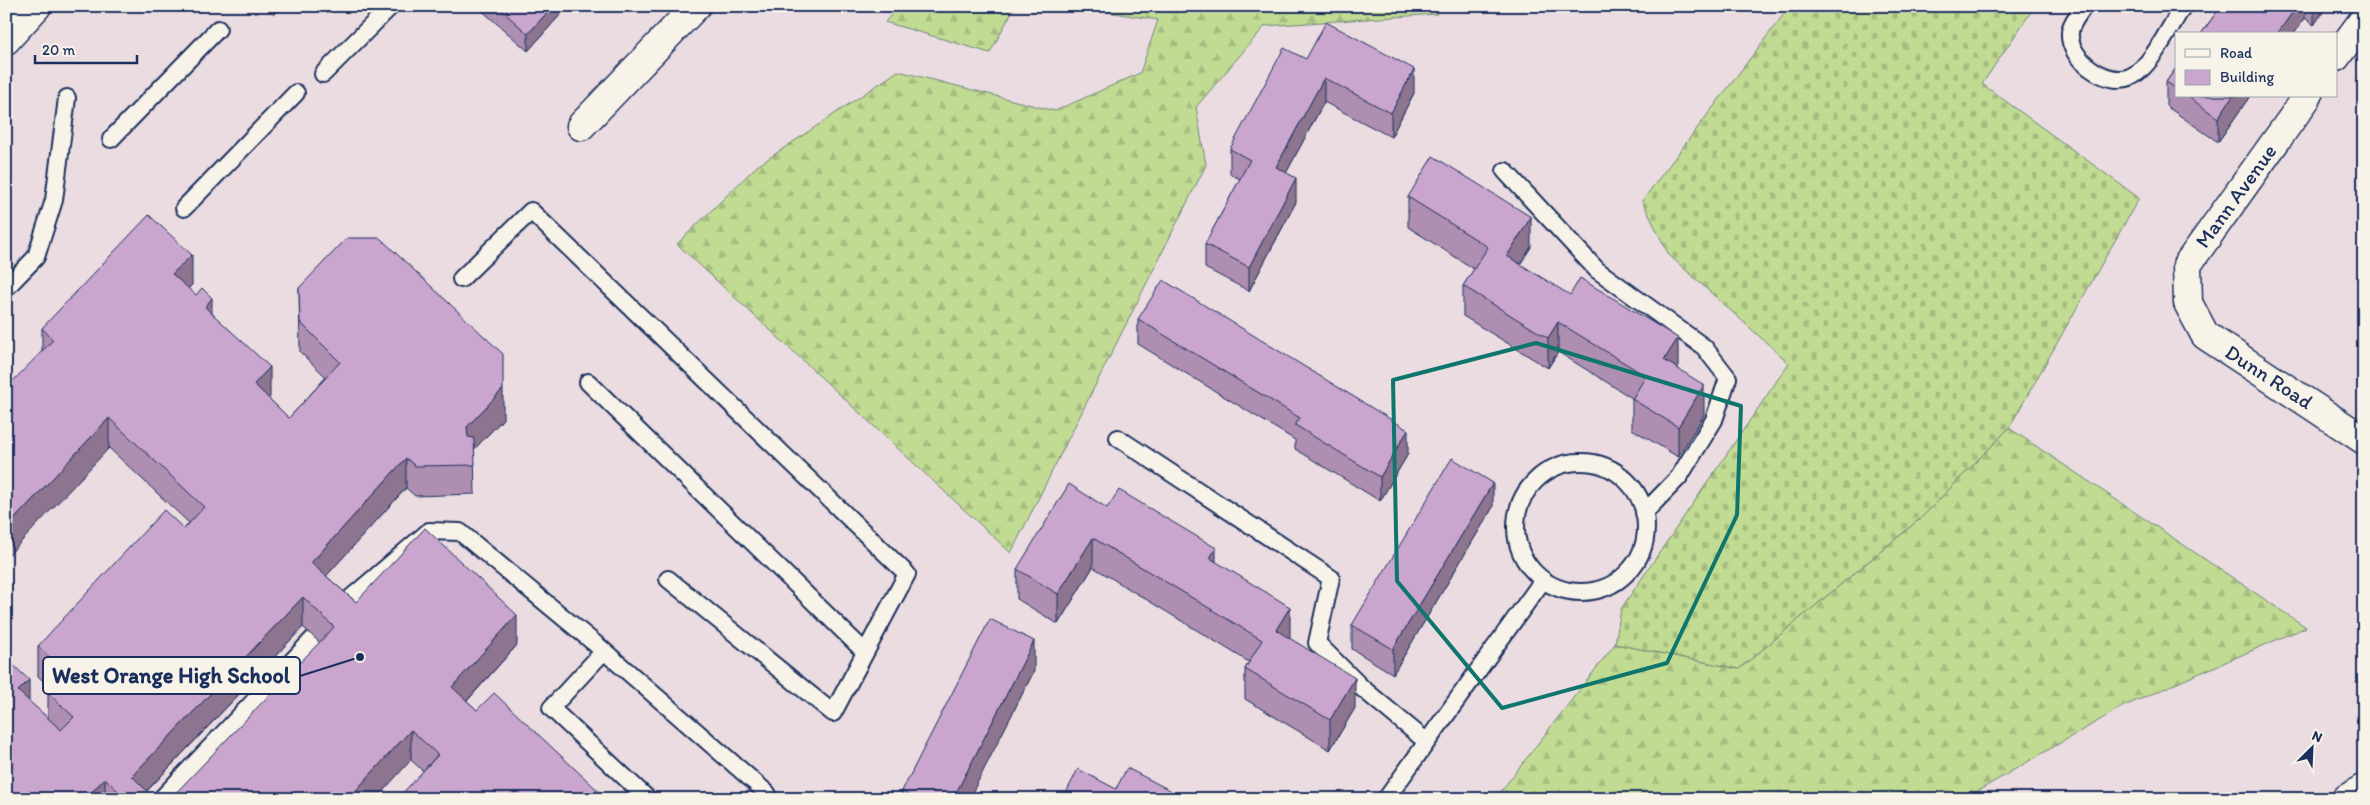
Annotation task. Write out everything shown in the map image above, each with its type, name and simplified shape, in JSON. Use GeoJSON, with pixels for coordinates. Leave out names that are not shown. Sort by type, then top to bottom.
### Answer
{"type":"FeatureCollection","features":[{"type":"Feature","properties":{"kind":"street"},"geometry":{"type":"LineString","coordinates":[[6,40],[37,6]]}},
{"type":"Feature","properties":{"kind":"street"},"geometry":{"type":"LineString","coordinates":[[581,126],[696,6]]}},
{"type":"Feature","properties":{"kind":"street"},"geometry":{"type":"LineString","coordinates":[[2338,54],[2364,19]]}},
{"type":"Feature","properties":{"kind":"street","name":"Mann Avenue"},"geometry":{"type":"LineString","coordinates":[[2188,302],[2187,265],[2307,98]]}},
{"type":"Feature","properties":{"kind":"street","name":"Dunn Road"},"geometry":{"type":"LineString","coordinates":[[2188,302],[2205,335],[2364,440]]}},
{"type":"Feature","properties":{"kind":"street"},"geometry":{"type":"LineString","coordinates":[[2346,799],[2364,788]]}},
{"type":"Feature","properties":{"kind":"lane"},"geometry":{"type":"LineString","coordinates":[[323,74],[391,6]]}},
{"type":"Feature","properties":{"kind":"lane"},"geometry":{"type":"LineString","coordinates":[[2084,6],[2070,33],[2071,45],[2083,62],[2104,77],[2118,80],[2131,77],[2146,63],[2183,6]]}},
{"type":"Feature","properties":{"kind":"lane"},"geometry":{"type":"LineString","coordinates":[[112,139],[218,30]]}},
{"type":"Feature","properties":{"kind":"lane"},"geometry":{"type":"LineString","coordinates":[[184,208],[296,93]]}},
{"type":"Feature","properties":{"kind":"lane"},"geometry":{"type":"LineString","coordinates":[[6,288],[36,257],[51,210],[67,98]]}},
{"type":"Feature","properties":{"kind":"lane"},"geometry":{"type":"LineString","coordinates":[[1504,171],[1598,270],[1704,347],[1728,378],[1714,420],[1684,469],[1644,513]]}},
{"type":"Feature","properties":{"kind":"lane"},"geometry":{"type":"LineString","coordinates":[[462,279],[531,211],[906,574],[833,713],[668,579]]}},
{"type":"Feature","properties":{"kind":"lane"},"geometry":{"type":"LineString","coordinates":[[588,382],[865,652]]}},
{"type":"Feature","properties":{"kind":"lane"},"geometry":{"type":"LineString","coordinates":[[1118,438],[1331,578],[1317,643],[1362,688],[1427,742]]}},
{"type":"Feature","properties":{"kind":"lane"},"geometry":{"type":"LineString","coordinates":[[1580,461],[1607,467],[1624,478],[1638,494],[1644,513],[1646,534],[1640,553],[1624,576],[1607,587],[1587,592],[1567,591],[1543,580],[1532,570],[1520,553],[1515,533],[1518,506],[1528,488],[1542,474],[1561,464],[1580,461]]}},
{"type":"Feature","properties":{"kind":"lane"},"geometry":{"type":"LineString","coordinates":[[336,614],[346,602],[429,531],[460,532],[604,651],[767,793],[770,799]]}},
{"type":"Feature","properties":{"kind":"lane"},"geometry":{"type":"LineString","coordinates":[[1386,799],[1543,580]]}},
{"type":"Feature","properties":{"kind":"lane"},"geometry":{"type":"LineString","coordinates":[[161,799],[314,638]]}},
{"type":"Feature","properties":{"kind":"lane"},"geometry":{"type":"LineString","coordinates":[[604,651],[551,708],[648,799]]}},
{"type":"Feature","properties":{"kind":"highlighted area"},"geometry":{"type":"Polygon","coordinates":[[[1536,343],[1741,406],[1737,515],[1667,663],[1502,708],[1397,581],[1393,380],[1536,343]]]}},
{"type":"Feature","properties":{"kind":"green space"},"geometry":{"type":"Polygon","coordinates":[[[899,6],[1015,6],[990,53],[885,22],[899,6]]]}},
{"type":"Feature","properties":{"kind":"green space"},"geometry":{"type":"Polygon","coordinates":[[[1071,6],[1428,6],[1437,14],[1265,26],[1196,107],[1206,165],[1011,553],[677,244],[756,167],[898,71],[1055,111],[1140,73],[1158,20],[1071,6]]]}},
{"type":"Feature","properties":{"kind":"green space"},"geometry":{"type":"Polygon","coordinates":[[[1790,6],[2035,6],[1982,84],[2139,198],[2009,428],[1922,517],[1739,669],[1615,644],[1621,609],[1789,363],[1669,255],[1642,201],[1790,6]]]}},
{"type":"Feature","properties":{"kind":"green space"},"geometry":{"type":"Polygon","coordinates":[[[2009,428],[2306,627],[2122,707],[1964,799],[1495,799],[1615,644],[1739,669],[1922,517],[2009,428]]]}},
{"type":"Feature","properties":{"kind":"building"},"geometry":{"type":"Polygon","coordinates":[[[497,6],[553,6],[528,34],[497,6]]]}},
{"type":"Feature","properties":{"kind":"building"},"geometry":{"type":"Polygon","coordinates":[[[2221,6],[2297,6],[2278,32],[2202,32],[2221,6]]]}},
{"type":"Feature","properties":{"kind":"building"},"geometry":{"type":"Polygon","coordinates":[[[1326,22],[1414,69],[1391,113],[1324,78],[1276,167],[1296,178],[1249,267],[1205,244],[1250,160],[1230,149],[1284,48],[1306,59],[1326,22]]]}},
{"type":"Feature","properties":{"kind":"building"},"geometry":{"type":"Polygon","coordinates":[[[2175,69],[2175,87],[2166,82],[2175,69]]]}},
{"type":"Feature","properties":{"kind":"building"},"geometry":{"type":"Polygon","coordinates":[[[2190,98],[2232,98],[2218,118],[2190,98]]]}},
{"type":"Feature","properties":{"kind":"building"},"geometry":{"type":"Polygon","coordinates":[[[1433,156],[1531,217],[1507,256],[1570,295],[1580,278],[1678,338],[1664,360],[1704,385],[1678,427],[1632,399],[1646,376],[1558,322],[1548,338],[1463,286],[1488,247],[1408,197],[1433,156]]]}},
{"type":"Feature","properties":{"kind":"building"},"geometry":{"type":"Polygon","coordinates":[[[149,215],[192,255],[172,274],[196,295],[202,288],[212,298],[205,307],[270,367],[254,384],[289,418],[340,362],[300,322],[299,288],[347,238],[380,238],[503,354],[503,389],[467,427],[468,437],[474,438],[475,465],[415,466],[406,458],[311,563],[356,602],[425,528],[517,615],[452,687],[477,710],[494,693],[607,799],[397,799],[438,755],[411,730],[348,799],[170,799],[334,627],[303,597],[132,776],[155,799],[126,799],[105,778],[85,799],[6,799],[6,658],[29,680],[18,691],[61,730],[74,717],[48,693],[66,673],[38,646],[164,510],[184,529],[204,507],[109,418],[6,528],[6,388],[53,340],[42,328],[149,215]]]}},
{"type":"Feature","properties":{"kind":"building"},"geometry":{"type":"Polygon","coordinates":[[[1163,280],[1408,430],[1380,477],[1295,425],[1300,418],[1138,319],[1163,280]]]}},
{"type":"Feature","properties":{"kind":"building"},"geometry":{"type":"Polygon","coordinates":[[[1452,458],[1493,483],[1393,649],[1352,625],[1452,458]]]}},
{"type":"Feature","properties":{"kind":"building"},"geometry":{"type":"Polygon","coordinates":[[[1069,484],[1107,508],[1119,490],[1216,548],[1210,558],[1290,607],[1276,630],[1355,678],[1330,720],[1245,669],[1262,640],[1093,538],[1058,594],[1017,569],[1069,484]]]}},
{"type":"Feature","properties":{"kind":"building"},"geometry":{"type":"Polygon","coordinates":[[[990,619],[1034,641],[957,791],[972,799],[916,799],[902,791],[990,619]]]}},
{"type":"Feature","properties":{"kind":"building"},"geometry":{"type":"Polygon","coordinates":[[[1127,768],[1187,799],[1063,799],[1078,769],[1116,789],[1127,768]]]}},
{"type":"Feature","properties":{"kind":"place","name":"West Orange High School"},"geometry":{"type":"Point","coordinates":[360,657]}}]}
